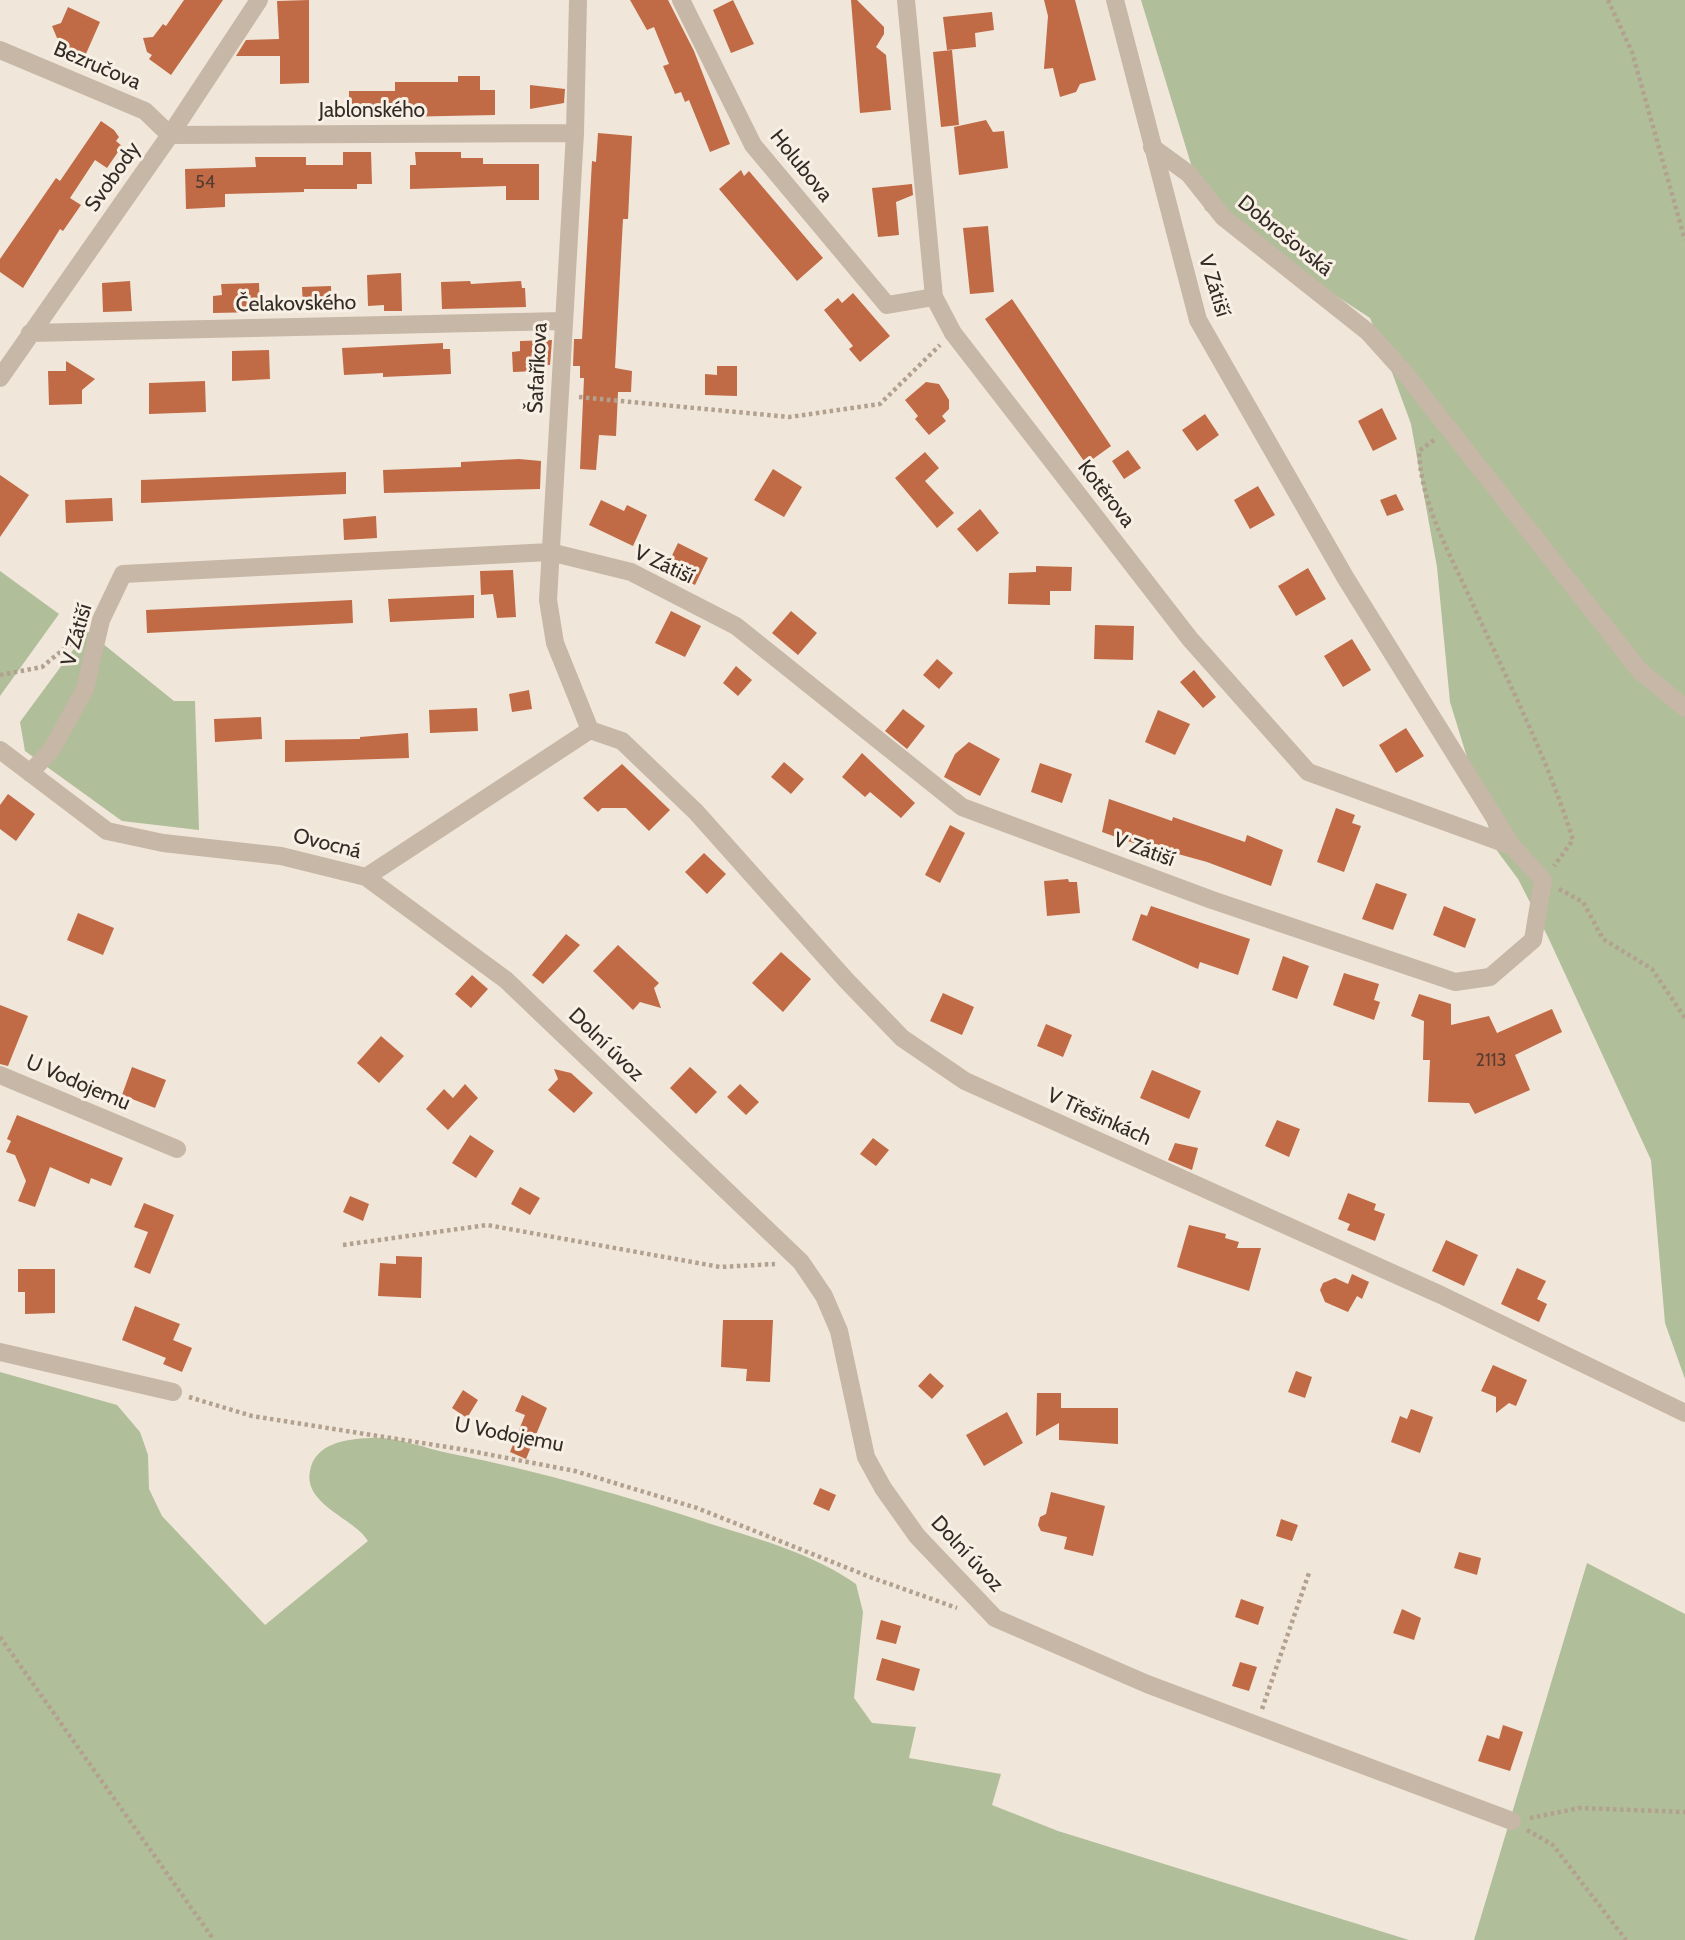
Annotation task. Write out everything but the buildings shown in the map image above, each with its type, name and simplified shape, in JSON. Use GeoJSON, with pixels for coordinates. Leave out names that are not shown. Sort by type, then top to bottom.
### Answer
{"type":"FeatureCollection","features":[{"type":"Feature","properties":{"kind":"street","name":"Svobody"},"geometry":{"type":"LineString","coordinates":[[0,378],[170,135],[259,0]]}},
{"type":"Feature","properties":{"kind":"street","name":"Šafaříkova"},"geometry":{"type":"LineString","coordinates":[[578,0],[575,132],[548,600],[555,643],[590,730]]}},
{"type":"Feature","properties":{"kind":"street","name":"Holubova"},"geometry":{"type":"LineString","coordinates":[[681,0],[753,145],[887,305],[934,297]]}},
{"type":"Feature","properties":{"kind":"street","name":"Kotěrova"},"geometry":{"type":"LineString","coordinates":[[906,0],[934,297],[953,333],[1190,639],[1308,772],[1512,846]]}},
{"type":"Feature","properties":{"kind":"street"},"geometry":{"type":"LineString","coordinates":[[1115,0],[1152,147]]}},
{"type":"Feature","properties":{"kind":"street","name":"Bezručova"},"geometry":{"type":"LineString","coordinates":[[0,50],[145,111],[170,135]]}},
{"type":"Feature","properties":{"kind":"street","name":"Jablonského"},"geometry":{"type":"LineString","coordinates":[[170,135],[575,132]]}},
{"type":"Feature","properties":{"kind":"street","name":"Dobrošovská"},"geometry":{"type":"LineString","coordinates":[[1152,147],[1189,174],[1223,217],[1368,332],[1434,410],[1640,671],[1685,708]]}},
{"type":"Feature","properties":{"kind":"street","name":"V Zátiší"},"geometry":{"type":"LineString","coordinates":[[30,773],[52,749],[85,689],[101,620],[123,575],[550,552],[631,572],[736,626],[962,807],[1212,900],[1455,982],[1490,977],[1533,940],[1543,880],[1512,846],[1345,577],[1198,320],[1152,147]]}},
{"type":"Feature","properties":{"kind":"street","name":"Čelakovského"},"geometry":{"type":"LineString","coordinates":[[30,333],[564,321]]}},
{"type":"Feature","properties":{"kind":"street","name":"Ovocná"},"geometry":{"type":"LineString","coordinates":[[0,750],[107,831],[163,843],[281,856],[366,877],[590,730]]}},
{"type":"Feature","properties":{"kind":"street","name":"V Třešinkách"},"geometry":{"type":"LineString","coordinates":[[590,730],[622,741],[696,813],[846,980],[902,1038],[965,1081],[1441,1295],[1685,1413]]}},
{"type":"Feature","properties":{"kind":"street","name":"Dolní úvoz"},"geometry":{"type":"LineString","coordinates":[[366,877],[506,980],[801,1262],[824,1296],[839,1331],[866,1457],[883,1488],[918,1536],[995,1618],[1147,1684],[1512,1821]]}},
{"type":"Feature","properties":{"kind":"street","name":"U Vodojemu"},"geometry":{"type":"LineString","coordinates":[[0,1075],[177,1149]]}},
{"type":"Feature","properties":{"kind":"street"},"geometry":{"type":"LineString","coordinates":[[0,1352],[173,1392]]}},
{"type":"Feature","properties":{"kind":"path"},"geometry":{"type":"LineString","coordinates":[[1608,0],[1632,52],[1685,240]]}},
{"type":"Feature","properties":{"kind":"path"},"geometry":{"type":"LineString","coordinates":[[560,396],[789,417],[880,404],[953,333]]}},
{"type":"Feature","properties":{"kind":"path"},"geometry":{"type":"LineString","coordinates":[[1448,428],[1419,452],[1420,477],[1438,527],[1557,787],[1573,840],[1543,880],[1583,902],[1603,939],[1653,969],[1685,1018]]}},
{"type":"Feature","properties":{"kind":"path"},"geometry":{"type":"LineString","coordinates":[[0,675],[42,667],[101,620]]}},
{"type":"Feature","properties":{"kind":"path"},"geometry":{"type":"LineString","coordinates":[[343,1245],[487,1225],[720,1267],[801,1262]]}},
{"type":"Feature","properties":{"kind":"path","name":"U Vodojemu"},"geometry":{"type":"LineString","coordinates":[[173,1392],[251,1416],[460,1449],[575,1471],[697,1508],[870,1577],[963,1609]]}},
{"type":"Feature","properties":{"kind":"path"},"geometry":{"type":"LineString","coordinates":[[1256,1725],[1310,1570]]}},
{"type":"Feature","properties":{"kind":"path"},"geometry":{"type":"LineString","coordinates":[[0,1637],[214,1940]]}},
{"type":"Feature","properties":{"kind":"path"},"geometry":{"type":"LineString","coordinates":[[1512,1821],[1580,1808],[1685,1812]]}},
{"type":"Feature","properties":{"kind":"path"},"geometry":{"type":"LineString","coordinates":[[1512,1821],[1553,1845],[1626,1940]]}},
{"type":"Feature","properties":{"kind":"green space"},"geometry":{"type":"Polygon","coordinates":[[[1141,0],[1685,0],[1685,1379],[1665,1323],[1651,1160],[1548,937],[1518,879],[1495,848],[1450,702],[1437,567],[1411,424],[1389,364],[1370,318],[1205,210],[1141,0]]]}},
{"type":"Feature","properties":{"kind":"green space"},"geometry":{"type":"Polygon","coordinates":[[[0,571],[59,614],[0,696],[0,571]]]}},
{"type":"Feature","properties":{"kind":"green space"},"geometry":{"type":"Polygon","coordinates":[[[87,631],[174,701],[195,701],[199,830],[122,821],[25,751],[20,722],[87,631]]]}},
{"type":"Feature","properties":{"kind":"green space"},"geometry":{"type":"Polygon","coordinates":[[[0,1372],[117,1405],[140,1432],[148,1455],[149,1489],[162,1516],[265,1625],[368,1541],[362,1533],[322,1502],[310,1483],[313,1462],[318,1454],[333,1444],[361,1439],[389,1439],[582,1485],[788,1549],[856,1584],[863,1612],[854,1698],[872,1723],[916,1727],[909,1758],[1001,1774],[992,1805],[1058,1831],[1409,1940],[0,1940],[0,1372]]]}},
{"type":"Feature","properties":{"kind":"green space"},"geometry":{"type":"Polygon","coordinates":[[[1587,1563],[1685,1614],[1685,1940],[1474,1940],[1587,1563]]]}}]}
